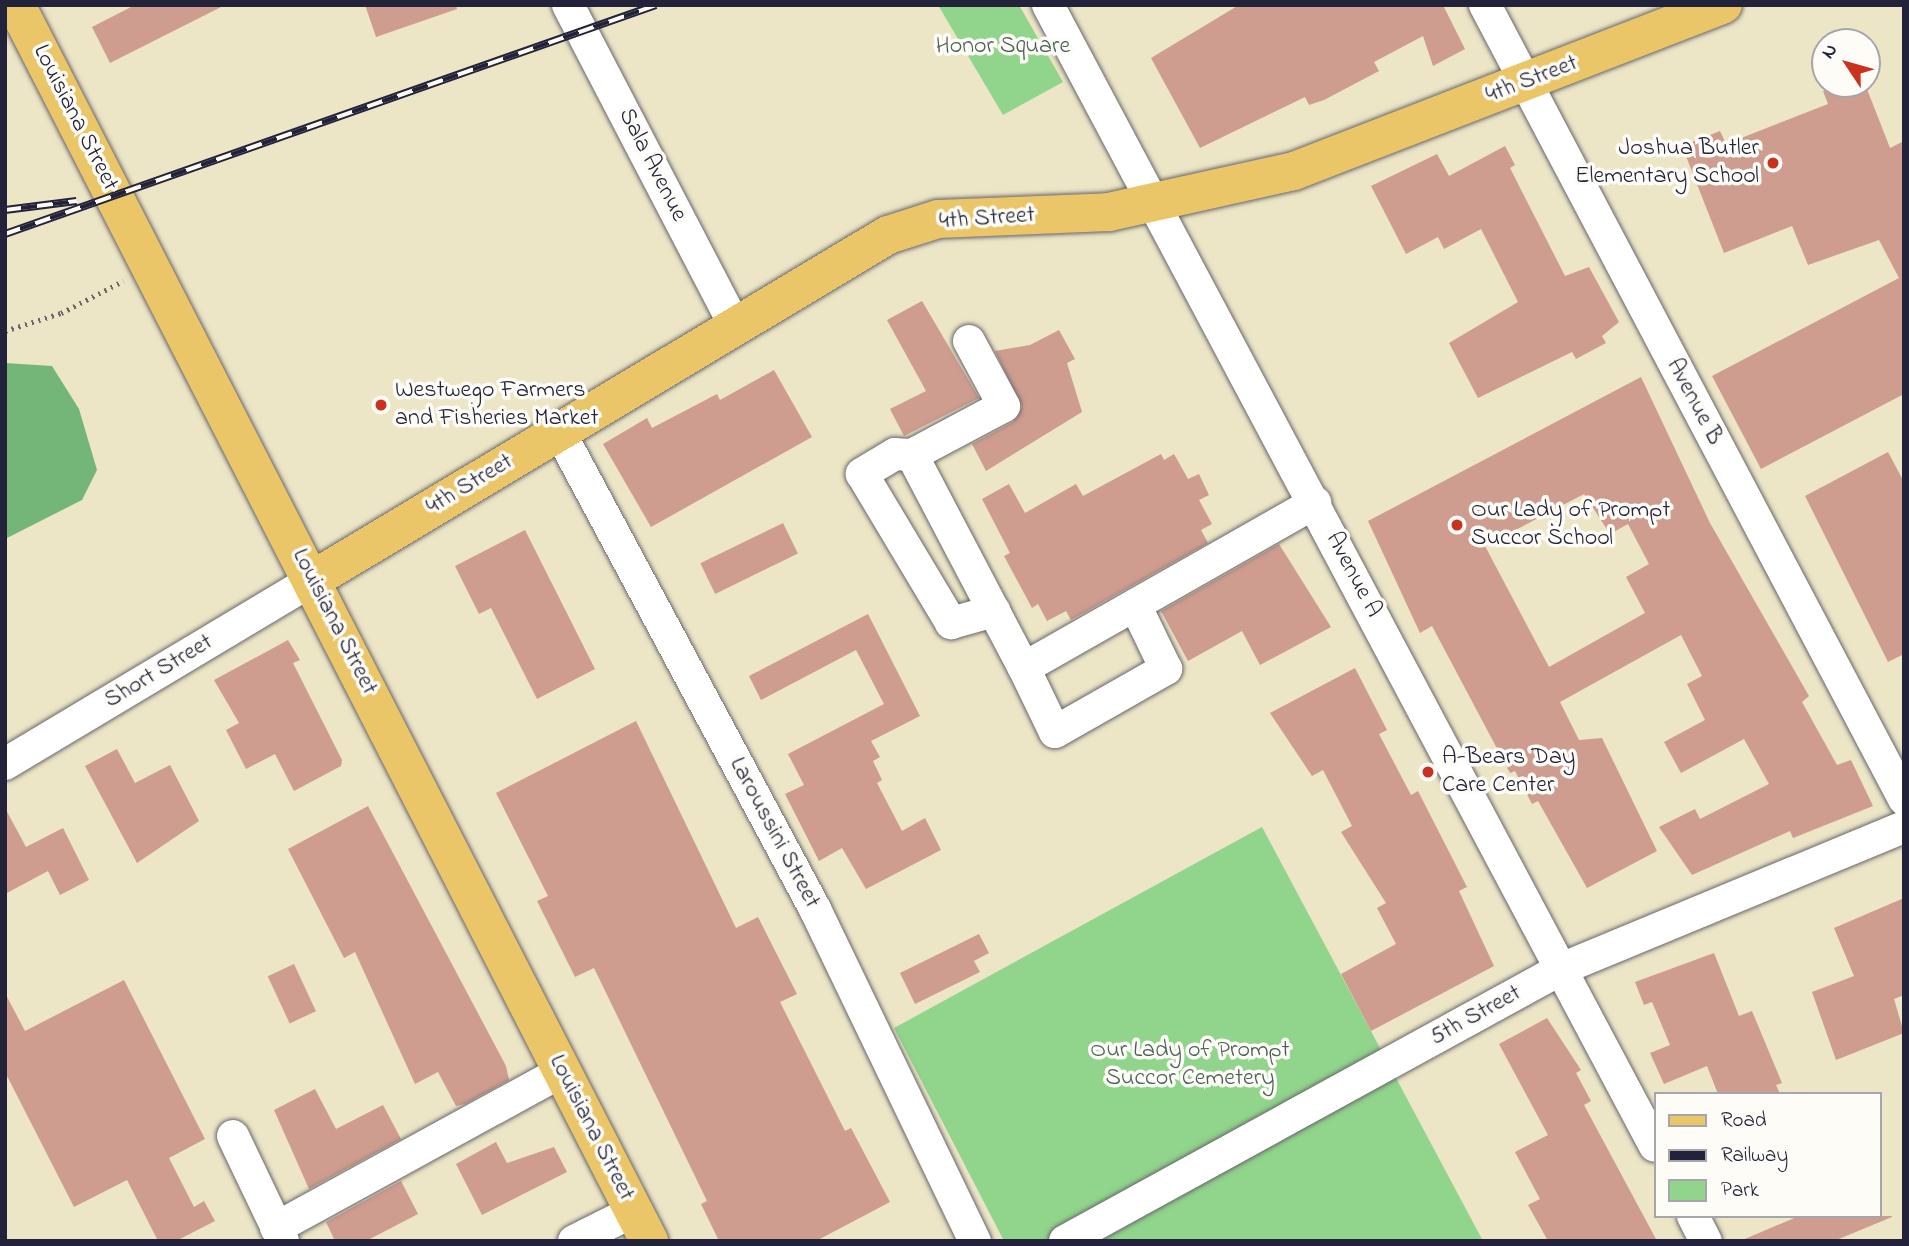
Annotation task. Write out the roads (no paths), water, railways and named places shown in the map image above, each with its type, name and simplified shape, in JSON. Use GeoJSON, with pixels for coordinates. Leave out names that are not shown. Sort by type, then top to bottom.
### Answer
{"type":"FeatureCollection","features":[{"type":"Feature","properties":{"kind":"main road","name":"Louisiana Street"},"geometry":{"type":"LineString","coordinates":[[16,5],[641,1226]]}},
{"type":"Feature","properties":{"kind":"main road","name":"4th Street"},"geometry":{"type":"LineString","coordinates":[[312,580],[888,235],[938,219],[1061,215],[1155,203],[1294,171],[1723,5]]}},
{"type":"Feature","properties":{"kind":"street","name":"Sala Avenue"},"geometry":{"type":"LineString","coordinates":[[569,5],[735,326]]}},
{"type":"Feature","properties":{"kind":"street","name":"Avenue A"},"geometry":{"type":"LineString","coordinates":[[1048,5],[1654,1144]]}},
{"type":"Feature","properties":{"kind":"street","name":"Avenue B"},"geometry":{"type":"LineString","coordinates":[[1485,5],[1904,799]]}},
{"type":"Feature","properties":{"kind":"street"},"geometry":{"type":"LineString","coordinates":[[969,341],[1004,406],[912,456],[895,454],[862,474],[951,623],[994,611]]}},
{"type":"Feature","properties":{"kind":"street","name":"Laroussini Street"},"geometry":{"type":"LineString","coordinates":[[559,431],[815,909],[975,1241]]}},
{"type":"Feature","properties":{"kind":"street"},"geometry":{"type":"LineString","coordinates":[[912,456],[1055,732],[1166,668],[1135,605]]}},
{"type":"Feature","properties":{"kind":"street"},"geometry":{"type":"LineString","coordinates":[[1024,668],[1315,503]]}},
{"type":"Feature","properties":{"kind":"street","name":"Short Street"},"geometry":{"type":"LineString","coordinates":[[5,764],[312,580]]}},
{"type":"Feature","properties":{"kind":"street","name":"5th Street"},"geometry":{"type":"LineString","coordinates":[[1065,1241],[1561,969],[1904,827]]}},
{"type":"Feature","properties":{"kind":"street"},"geometry":{"type":"LineString","coordinates":[[233,1136],[280,1234],[563,1071]]}},
{"type":"Feature","properties":{"kind":"street"},"geometry":{"type":"LineString","coordinates":[[1694,1218],[1706,1241]]}},
{"type":"Feature","properties":{"kind":"street"},"geometry":{"type":"LineString","coordinates":[[573,1241],[641,1226]]}},
{"type":"Feature","properties":{"kind":"railway"},"geometry":{"type":"LineString","coordinates":[[5,234],[656,5]]}},
{"type":"Feature","properties":{"kind":"railway"},"geometry":{"type":"LineString","coordinates":[[5,210],[76,201]]}},
{"type":"Feature","properties":{"kind":"place","name":"Joshua Butler Elementary School"},"geometry":{"type":"Point","coordinates":[1773,163]}},
{"type":"Feature","properties":{"kind":"place","name":"Westwego Farmers and Fisheries Market"},"geometry":{"type":"Point","coordinates":[381,405]}},
{"type":"Feature","properties":{"kind":"place","name":"Our Lady of Prompt Succor School"},"geometry":{"type":"Point","coordinates":[1457,525]}},
{"type":"Feature","properties":{"kind":"place","name":"A-Bears Day Care Center"},"geometry":{"type":"Point","coordinates":[1428,772]}},
{"type":"Feature","properties":{"kind":"park label","name":"Honor Square"},"geometry":{"type":"Point","coordinates":[1003,47]}},
{"type":"Feature","properties":{"kind":"park label","name":"Our Lady of Prompt Succor Cemetery"},"geometry":{"type":"Point","coordinates":[1190,1065]}}]}
